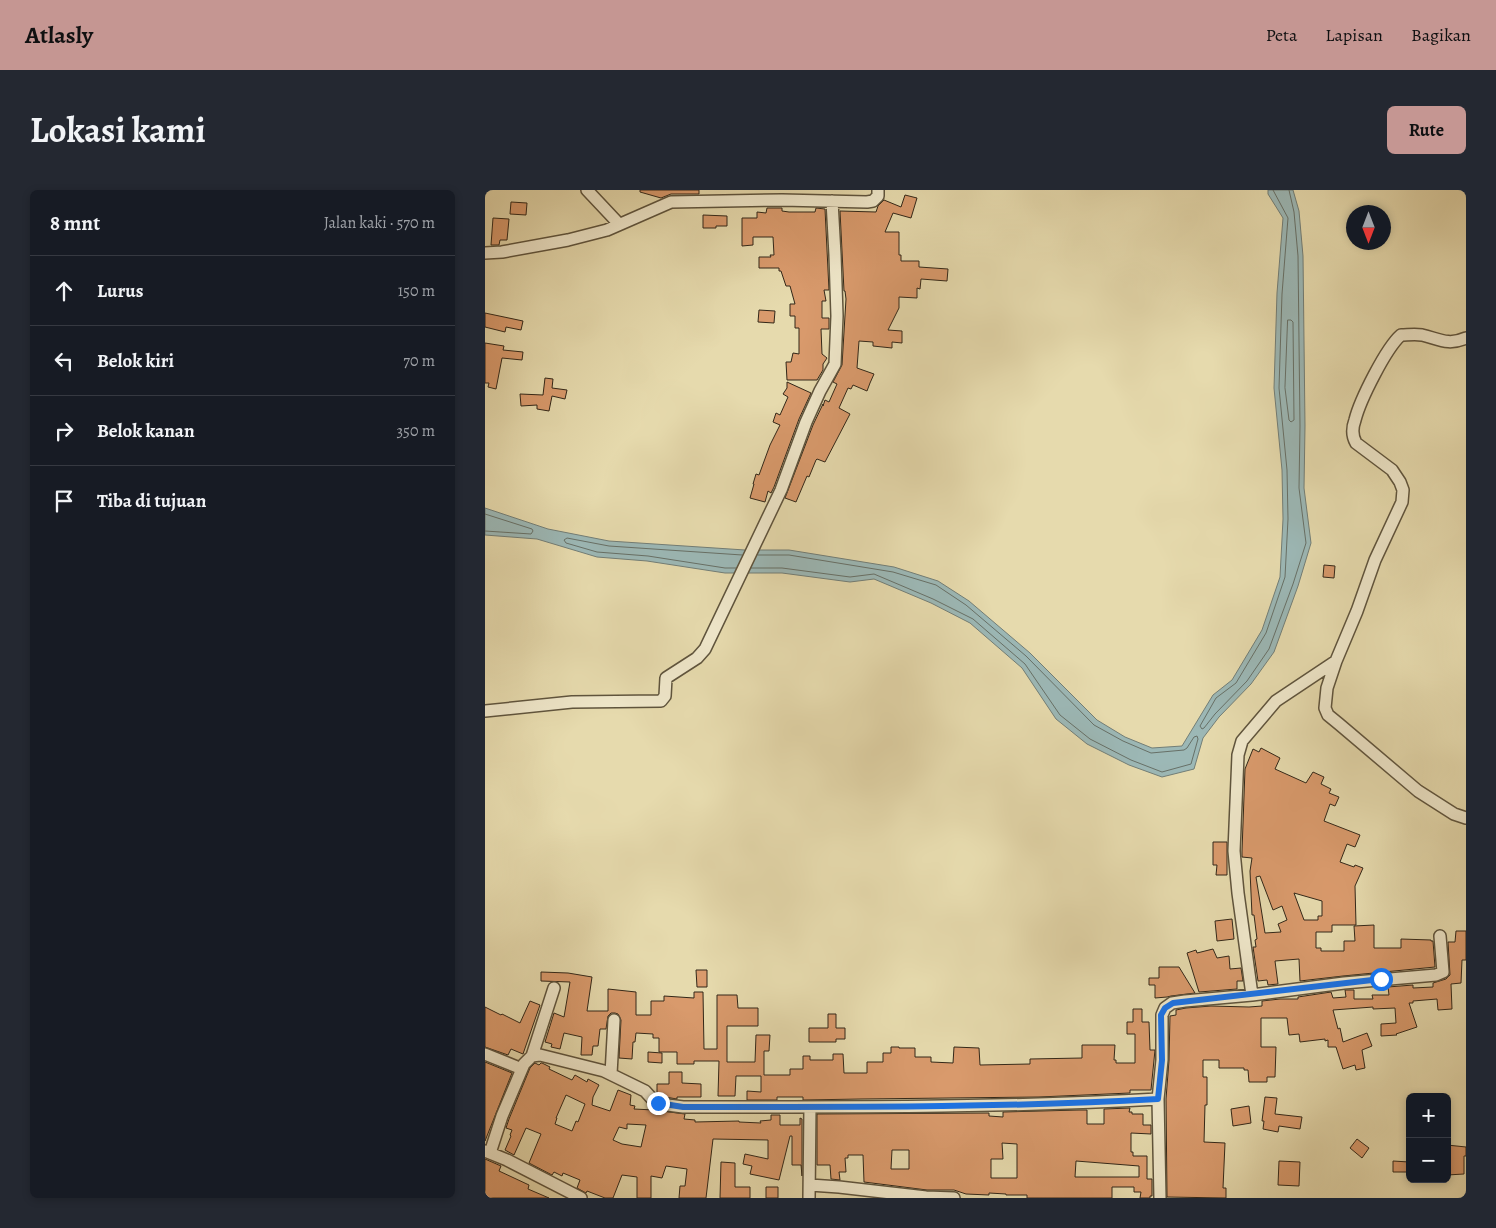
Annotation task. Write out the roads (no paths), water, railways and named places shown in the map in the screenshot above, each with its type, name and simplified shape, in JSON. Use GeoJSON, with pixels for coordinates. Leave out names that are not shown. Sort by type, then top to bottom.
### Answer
{"type":"FeatureCollection","features":[{"type":"Feature","properties":{"kind":"street"},"geometry":{"type":"LineString","coordinates":[[587,190],[619,224]]}},
{"type":"Feature","properties":{"kind":"street"},"geometry":{"type":"LineString","coordinates":[[485,253],[502,252],[568,240],[607,230],[671,202],[782,200],[867,202],[873,201],[878,196],[878,190]]}},
{"type":"Feature","properties":{"kind":"street"},"geometry":{"type":"LineString","coordinates":[[485,710],[579,702],[661,701],[665,696],[666,678],[697,658],[705,648],[781,490],[806,422],[835,364],[837,316],[831,201]]}},
{"type":"Feature","properties":{"kind":"street"},"geometry":{"type":"LineString","coordinates":[[1466,338],[1445,342],[1419,334],[1401,335],[1391,345],[1369,386],[1354,421],[1353,438],[1356,443],[1392,470],[1403,490],[1402,502],[1375,560],[1357,611],[1336,661],[1327,688],[1325,708],[1329,714],[1373,754],[1418,791],[1454,814],[1466,818]]}},
{"type":"Feature","properties":{"kind":"street"},"geometry":{"type":"LineString","coordinates":[[1252,995],[1234,851],[1238,755],[1243,741],[1276,701],[1336,661]]}},
{"type":"Feature","properties":{"kind":"street"},"geometry":{"type":"LineString","coordinates":[[1160,1198],[1158,1099],[1162,1060],[1161,1015],[1165,1008],[1173,1003],[1185,1001],[1252,995],[1344,983],[1436,975],[1443,972],[1440,936]]}},
{"type":"Feature","properties":{"kind":"street"},"geometry":{"type":"LineString","coordinates":[[554,988],[532,1056],[521,1069],[486,1152],[507,1160],[581,1198]]}},
{"type":"Feature","properties":{"kind":"street"},"geometry":{"type":"LineString","coordinates":[[611,1074],[614,1020]]}},
{"type":"Feature","properties":{"kind":"street"},"geometry":{"type":"LineString","coordinates":[[485,1054],[521,1069]]}},
{"type":"Feature","properties":{"kind":"street"},"geometry":{"type":"LineString","coordinates":[[532,1056],[547,1056],[604,1071],[645,1091],[655,1102],[683,1107],[923,1107],[1058,1104],[1158,1099]]}},
{"type":"Feature","properties":{"kind":"street"},"geometry":{"type":"LineString","coordinates":[[809,1198],[811,1107]]}},
{"type":"Feature","properties":{"kind":"street"},"geometry":{"type":"LineString","coordinates":[[810,1185],[839,1192],[954,1198]]}},
{"type":"Feature","properties":{"kind":"water"},"geometry":{"type":"Polygon","coordinates":[[[1268,190],[1293,190],[1299,211],[1303,256],[1304,488],[1311,543],[1298,586],[1274,652],[1251,684],[1219,717],[1203,738],[1194,769],[1162,777],[1129,765],[1087,744],[1056,719],[1022,668],[970,623],[931,603],[874,579],[850,582],[782,573],[725,573],[647,561],[597,557],[537,539],[485,535],[485,508],[548,529],[609,541],[745,550],[789,550],[894,567],[938,581],[969,601],[1030,653],[1097,720],[1125,737],[1152,748],[1182,746],[1213,695],[1232,680],[1262,630],[1280,577],[1283,519],[1282,470],[1274,388],[1277,293],[1283,218],[1268,194],[1268,190]]]}}]}
